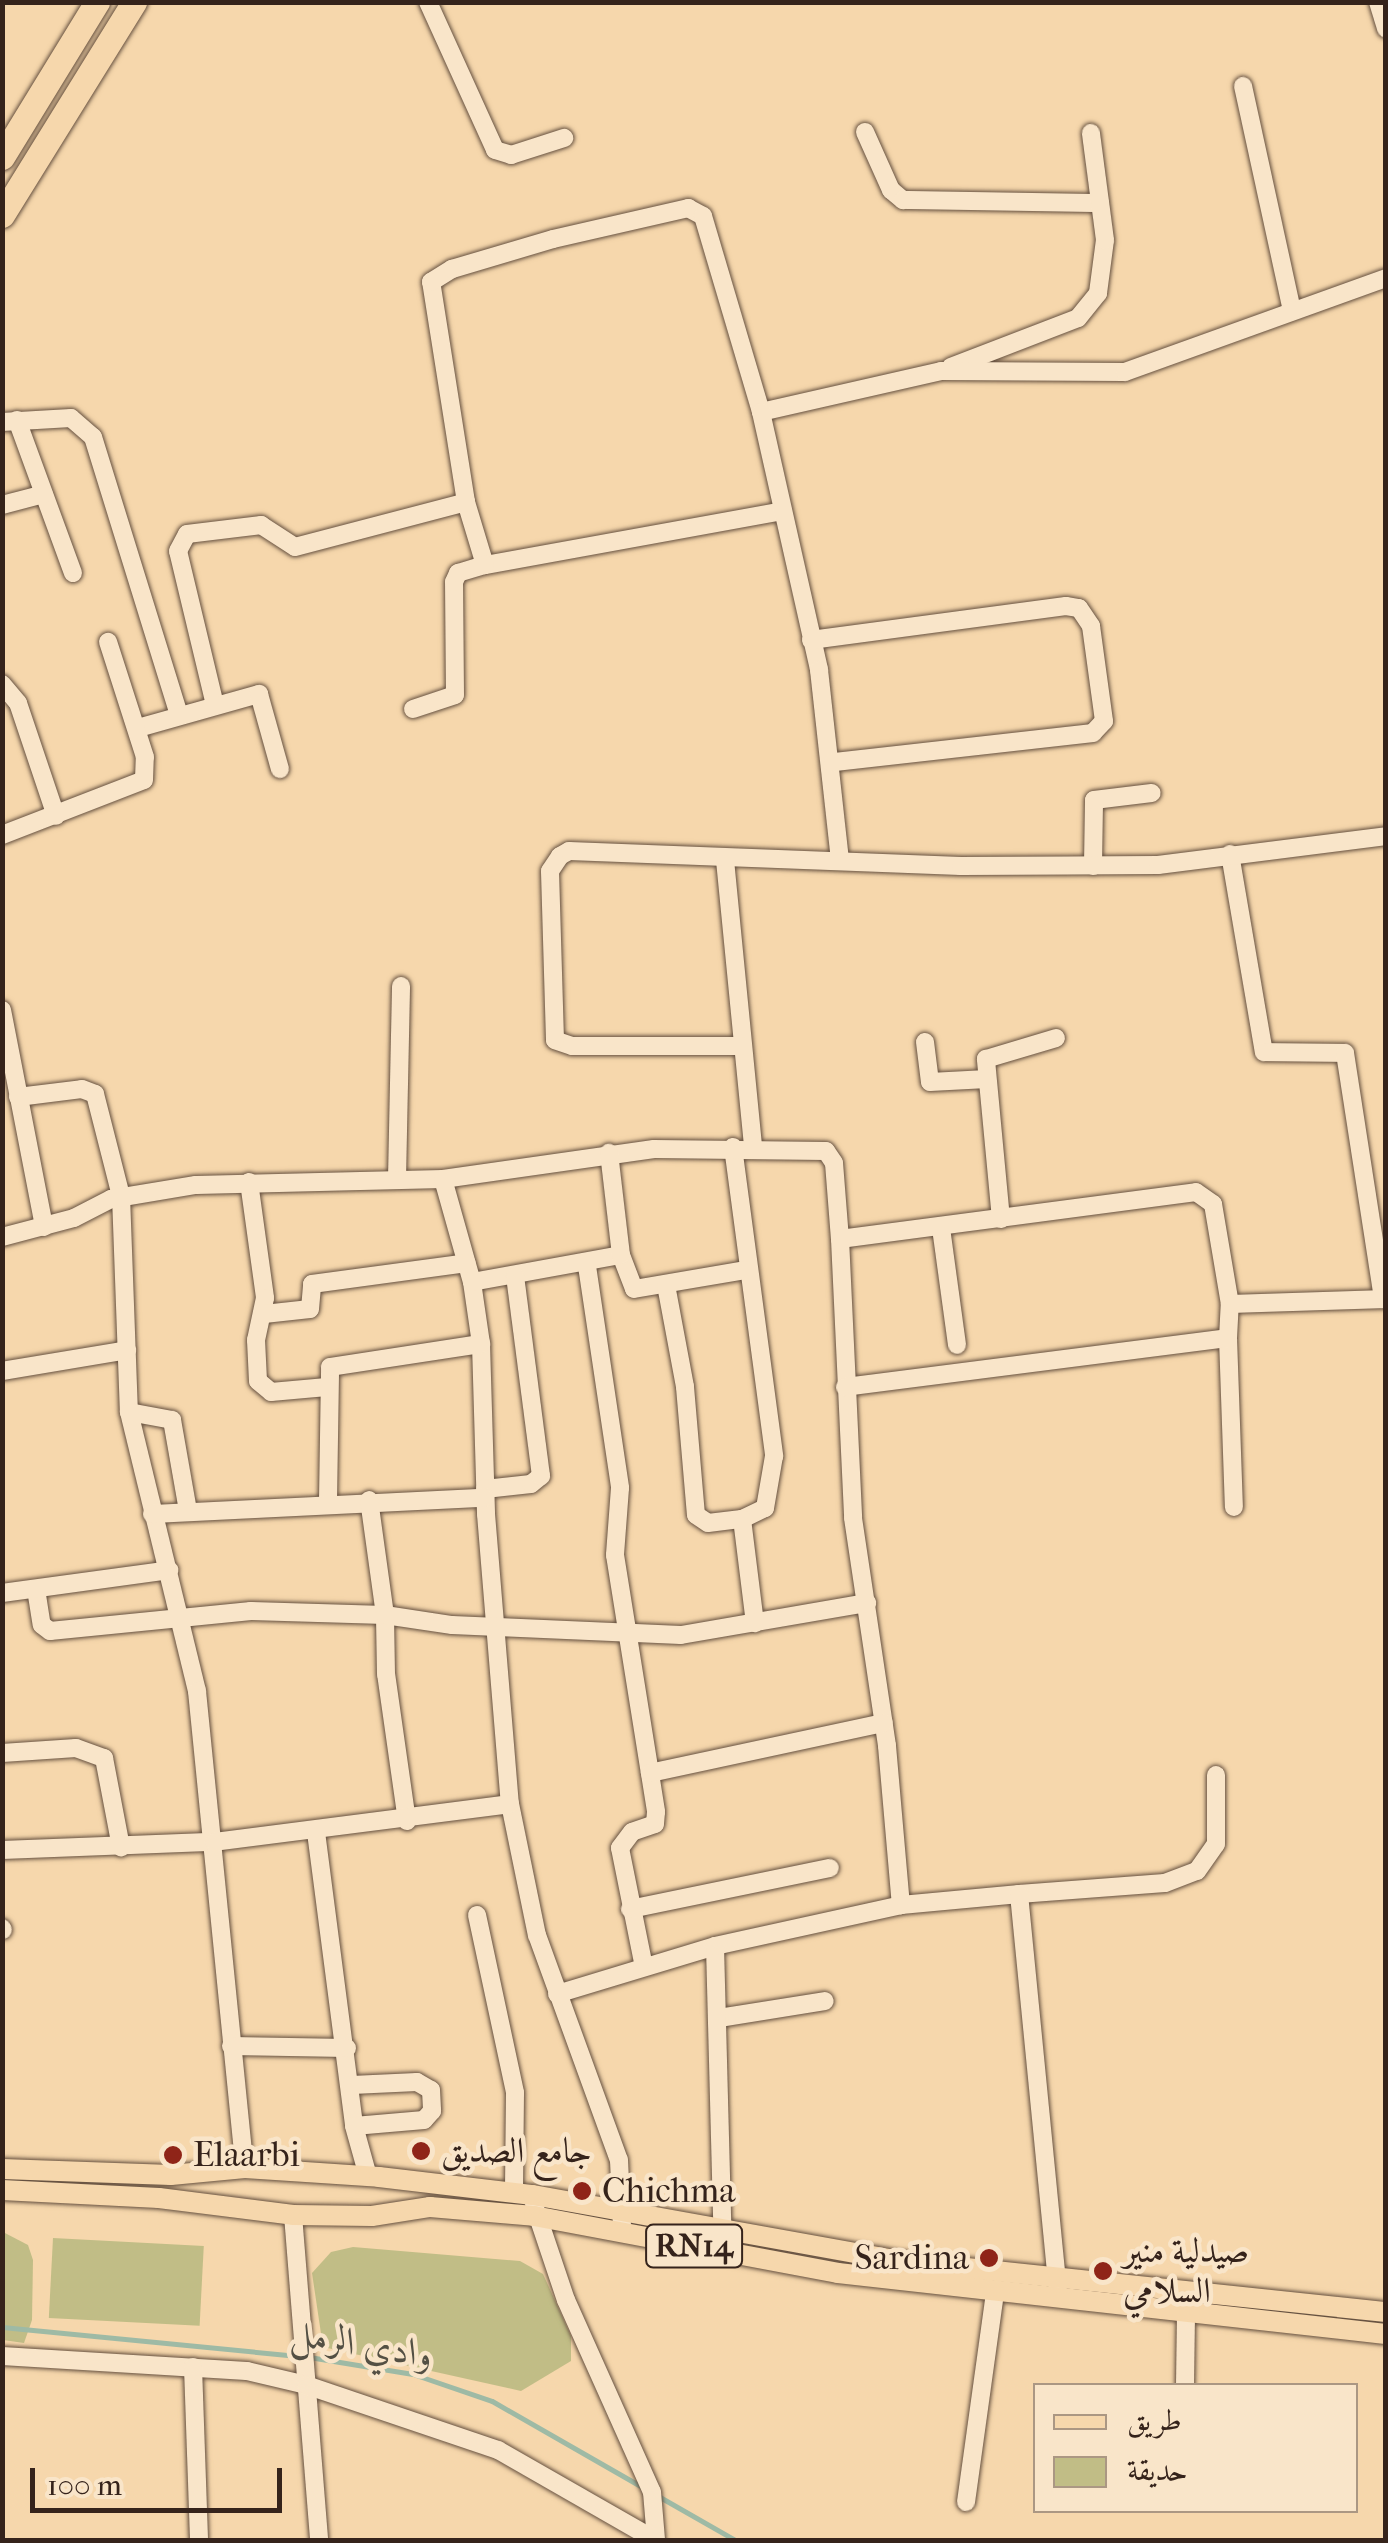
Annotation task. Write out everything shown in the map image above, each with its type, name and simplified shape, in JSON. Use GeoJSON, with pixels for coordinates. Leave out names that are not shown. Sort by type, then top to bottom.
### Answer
{"type":"FeatureCollection","features":[{"type":"Feature","properties":{"kind":"highway"},"geometry":{"type":"LineString","coordinates":[[2,157],[97,2]]}},
{"type":"Feature","properties":{"kind":"highway"},"geometry":{"type":"LineString","coordinates":[[2,215],[134,2]]}},
{"type":"Feature","properties":{"kind":"main road","name":"RN14"},"geometry":{"type":"LineString","coordinates":[[2,2169],[234,2170],[374,2177],[527,2201],[625,2210],[1186,2313],[1386,2334]]}},
{"type":"Feature","properties":{"kind":"main road"},"geometry":{"type":"LineString","coordinates":[[222,2206],[234,2170]]}},
{"type":"Feature","properties":{"kind":"main road"},"geometry":{"type":"LineString","coordinates":[[372,2216],[374,2177]]}},
{"type":"Feature","properties":{"kind":"main road","name":"RN14"},"geometry":{"type":"LineString","coordinates":[[2,2190],[293,2215],[372,2216],[527,2201],[620,2232],[722,2252],[995,2292],[1058,2291],[1386,2312]]}},
{"type":"Feature","properties":{"kind":"street"},"geometry":{"type":"LineString","coordinates":[[428,2],[498,153],[564,138]]}},
{"type":"Feature","properties":{"kind":"street"},"geometry":{"type":"LineString","coordinates":[[1378,2],[1386,29]]}},
{"type":"Feature","properties":{"kind":"street"},"geometry":{"type":"LineString","coordinates":[[1243,86],[1292,310]]}},
{"type":"Feature","properties":{"kind":"street"},"geometry":{"type":"LineString","coordinates":[[865,132],[891,190],[903,200],[1100,203]]}},
{"type":"Feature","properties":{"kind":"street"},"geometry":{"type":"LineString","coordinates":[[761,412],[942,371],[1088,308],[1102,267],[1092,133]]}},
{"type":"Feature","properties":{"kind":"street"},"geometry":{"type":"LineString","coordinates":[[486,565],[466,502],[428,294],[430,282],[452,269],[698,209],[761,412],[811,640],[834,762],[840,860]]}},
{"type":"Feature","properties":{"kind":"street"},"geometry":{"type":"LineString","coordinates":[[942,371],[1125,372],[1386,278]]}},
{"type":"Feature","properties":{"kind":"street"},"geometry":{"type":"LineString","coordinates":[[74,573],[44,494],[10,421],[71,418],[93,436],[179,716]]}},
{"type":"Feature","properties":{"kind":"street"},"geometry":{"type":"LineString","coordinates":[[2,505],[44,494]]}},
{"type":"Feature","properties":{"kind":"street"},"geometry":{"type":"LineString","coordinates":[[214,705],[178,551],[187,534],[261,525],[295,547],[466,502]]}},
{"type":"Feature","properties":{"kind":"street"},"geometry":{"type":"LineString","coordinates":[[413,709],[455,695],[454,582],[458,573],[782,512]]}},
{"type":"Feature","properties":{"kind":"street"},"geometry":{"type":"LineString","coordinates":[[811,640],[1066,606],[1080,608],[1091,626],[1104,721],[1093,733],[834,762]]}},
{"type":"Feature","properties":{"kind":"street"},"geometry":{"type":"LineString","coordinates":[[2,835],[139,786],[147,770],[138,728],[108,642]]}},
{"type":"Feature","properties":{"kind":"street"},"geometry":{"type":"LineString","coordinates":[[2,684],[18,703],[56,816]]}},
{"type":"Feature","properties":{"kind":"street"},"geometry":{"type":"LineString","coordinates":[[138,728],[262,695],[280,769]]}},
{"type":"Feature","properties":{"kind":"street"},"geometry":{"type":"LineString","coordinates":[[1093,866],[1094,800],[1152,792]]}},
{"type":"Feature","properties":{"kind":"street"},"geometry":{"type":"LineString","coordinates":[[742,1046],[572,1046],[552,1031],[550,871],[560,856],[569,851],[725,860],[1093,866],[1386,836]]}},
{"type":"Feature","properties":{"kind":"street"},"geometry":{"type":"LineString","coordinates":[[1230,854],[1264,1052],[1345,1053],[1384,1299],[1230,1304]]}},
{"type":"Feature","properties":{"kind":"street"},"geometry":{"type":"LineString","coordinates":[[725,860],[753,1147]]}},
{"type":"Feature","properties":{"kind":"street"},"geometry":{"type":"LineString","coordinates":[[397,1179],[401,986]]}},
{"type":"Feature","properties":{"kind":"street"},"geometry":{"type":"LineString","coordinates":[[2,1010],[44,1226]]}},
{"type":"Feature","properties":{"kind":"street"},"geometry":{"type":"LineString","coordinates":[[1002,1218],[987,1079],[990,1054],[1056,1038]]}},
{"type":"Feature","properties":{"kind":"street"},"geometry":{"type":"LineString","coordinates":[[924,1042],[930,1082],[987,1079]]}},
{"type":"Feature","properties":{"kind":"street"},"geometry":{"type":"LineString","coordinates":[[18,1097],[82,1089],[94,1094],[120,1196],[129,1412],[152,1514],[183,1622],[214,1842],[231,2046],[234,2170]]}},
{"type":"Feature","properties":{"kind":"street"},"geometry":{"type":"LineString","coordinates":[[2,1237],[44,1226],[120,1196],[249,1182],[444,1179],[609,1153],[753,1147],[820,1150],[830,1156],[840,1239],[845,1388],[901,1905]]}},
{"type":"Feature","properties":{"kind":"street"},"geometry":{"type":"LineString","coordinates":[[666,1284],[685,1387],[696,1515],[708,1523],[742,1519],[765,1508],[774,1472],[733,1148]]}},
{"type":"Feature","properties":{"kind":"street"},"geometry":{"type":"LineString","coordinates":[[609,1153],[621,1255],[634,1289],[746,1270]]}},
{"type":"Feature","properties":{"kind":"street"},"geometry":{"type":"LineString","coordinates":[[444,1179],[472,1282],[481,1344],[493,1624],[510,1804],[537,1935],[616,2150],[625,2210],[620,2232]]}},
{"type":"Feature","properties":{"kind":"street"},"geometry":{"type":"LineString","coordinates":[[249,1182],[264,1314],[256,1340],[263,1389],[327,1387]]}},
{"type":"Feature","properties":{"kind":"street"},"geometry":{"type":"LineString","coordinates":[[840,1239],[1204,1194],[1218,1224],[1230,1304],[1234,1507]]}},
{"type":"Feature","properties":{"kind":"street"},"geometry":{"type":"LineString","coordinates":[[941,1228],[957,1345]]}},
{"type":"Feature","properties":{"kind":"street"},"geometry":{"type":"LineString","coordinates":[[472,1282],[587,1266],[621,1255]]}},
{"type":"Feature","properties":{"kind":"street"},"geometry":{"type":"LineString","coordinates":[[264,1314],[310,1309],[312,1284],[467,1263]]}},
{"type":"Feature","properties":{"kind":"street"},"geometry":{"type":"LineString","coordinates":[[587,1266],[620,1488],[614,1542],[655,1824],[632,1832],[620,1848],[644,1967]]}},
{"type":"Feature","properties":{"kind":"street"},"geometry":{"type":"LineString","coordinates":[[152,1514],[485,1494],[531,1484],[541,1476],[515,1276]]}},
{"type":"Feature","properties":{"kind":"street"},"geometry":{"type":"LineString","coordinates":[[845,1388],[1228,1338]]}},
{"type":"Feature","properties":{"kind":"street"},"geometry":{"type":"LineString","coordinates":[[328,1502],[327,1387],[334,1362],[481,1344]]}},
{"type":"Feature","properties":{"kind":"street"},"geometry":{"type":"LineString","coordinates":[[2,1370],[126,1350]]}},
{"type":"Feature","properties":{"kind":"street"},"geometry":{"type":"LineString","coordinates":[[129,1412],[172,1420],[188,1510]]}},
{"type":"Feature","properties":{"kind":"street"},"geometry":{"type":"LineString","coordinates":[[369,1500],[385,1616],[386,1674],[408,1821]]}},
{"type":"Feature","properties":{"kind":"street"},"geometry":{"type":"LineString","coordinates":[[742,1519],[756,1623]]}},
{"type":"Feature","properties":{"kind":"street"},"geometry":{"type":"LineString","coordinates":[[2,1594],[169,1570]]}},
{"type":"Feature","properties":{"kind":"street"},"geometry":{"type":"LineString","coordinates":[[36,1589],[42,1625],[50,1631],[183,1622],[251,1611],[385,1616],[630,1634],[756,1623],[866,1602]]}},
{"type":"Feature","properties":{"kind":"street"},"geometry":{"type":"LineString","coordinates":[[650,1774],[884,1723]]}},
{"type":"Feature","properties":{"kind":"street"},"geometry":{"type":"LineString","coordinates":[[2,1754],[76,1748],[104,1758],[120,1848]]}},
{"type":"Feature","properties":{"kind":"street"},"geometry":{"type":"LineString","coordinates":[[557,1994],[715,1946],[901,1905],[1165,1883],[1197,1871],[1216,1844],[1216,1775]]}},
{"type":"Feature","properties":{"kind":"street"},"geometry":{"type":"LineString","coordinates":[[2,1850],[214,1842],[408,1821],[510,1804]]}},
{"type":"Feature","properties":{"kind":"street"},"geometry":{"type":"LineString","coordinates":[[316,1832],[352,2085],[354,2126],[374,2177]]}},
{"type":"Feature","properties":{"kind":"street"},"geometry":{"type":"LineString","coordinates":[[630,1909],[830,1868]]}},
{"type":"Feature","properties":{"kind":"street"},"geometry":{"type":"LineString","coordinates":[[1018,1894],[1058,2291]]}},
{"type":"Feature","properties":{"kind":"street"},"geometry":{"type":"LineString","coordinates":[[477,1915],[515,2093],[527,2201],[652,2492],[656,2540]]}},
{"type":"Feature","properties":{"kind":"street"},"geometry":{"type":"LineString","coordinates":[[715,1946],[726,2229],[722,2252]]}},
{"type":"Feature","properties":{"kind":"street"},"geometry":{"type":"LineString","coordinates":[[718,2018],[825,2001]]}},
{"type":"Feature","properties":{"kind":"street"},"geometry":{"type":"LineString","coordinates":[[231,2046],[346,2048]]}},
{"type":"Feature","properties":{"kind":"street"},"geometry":{"type":"LineString","coordinates":[[352,2085],[417,2082],[431,2090],[432,2100],[424,2120],[354,2126]]}},
{"type":"Feature","properties":{"kind":"street"},"geometry":{"type":"LineString","coordinates":[[293,2215],[319,2540]]}},
{"type":"Feature","properties":{"kind":"street"},"geometry":{"type":"LineString","coordinates":[[966,2502],[995,2292]]}},
{"type":"Feature","properties":{"kind":"street"},"geometry":{"type":"LineString","coordinates":[[1184,2383],[1186,2313]]}},
{"type":"Feature","properties":{"kind":"street"},"geometry":{"type":"LineString","coordinates":[[2,2356],[193,2367],[306,2385],[498,2450],[656,2540]]}},
{"type":"Feature","properties":{"kind":"street"},"geometry":{"type":"LineString","coordinates":[[193,2367],[198,2540]]}},
{"type":"Feature","properties":{"kind":"green space"},"geometry":{"type":"Polygon","coordinates":[[[3,2232],[28,2245],[33,2260],[32,2320],[24,2343],[3,2340],[3,2232]]]}},
{"type":"Feature","properties":{"kind":"green space"},"geometry":{"type":"Polygon","coordinates":[[[53,2238],[204,2246],[200,2326],[49,2318],[53,2238]]]}},
{"type":"Feature","properties":{"kind":"green space"},"geometry":{"type":"Polygon","coordinates":[[[353,2247],[520,2261],[543,2274],[571,2336],[571,2361],[521,2391],[323,2347],[312,2273],[331,2252],[353,2247]]]}},
{"type":"Feature","properties":{"kind":"waterway","name":"وادي الرمل"},"geometry":{"type":"LineString","coordinates":[[2,2327],[298,2356]]}},
{"type":"Feature","properties":{"kind":"waterway","name":"وادي الرمل"},"geometry":{"type":"LineString","coordinates":[[309,2357],[413,2374],[492,2401],[644,2488]]}},
{"type":"Feature","properties":{"kind":"waterway","name":"وادي الرمل"},"geometry":{"type":"LineString","coordinates":[[658,2496],[735,2540]]}},
{"type":"Feature","properties":{"kind":"place","name":"جامع الصديق"},"geometry":{"type":"Point","coordinates":[421,2151]}},
{"type":"Feature","properties":{"kind":"place","name":"Elaarbi"},"geometry":{"type":"Point","coordinates":[173,2155]}},
{"type":"Feature","properties":{"kind":"place","name":"Chichma"},"geometry":{"type":"Point","coordinates":[582,2191]}},
{"type":"Feature","properties":{"kind":"place","name":"Sardina"},"geometry":{"type":"Point","coordinates":[989,2258]}},
{"type":"Feature","properties":{"kind":"place","name":"صيدلية منير السلامي"},"geometry":{"type":"Point","coordinates":[1103,2271]}}]}
